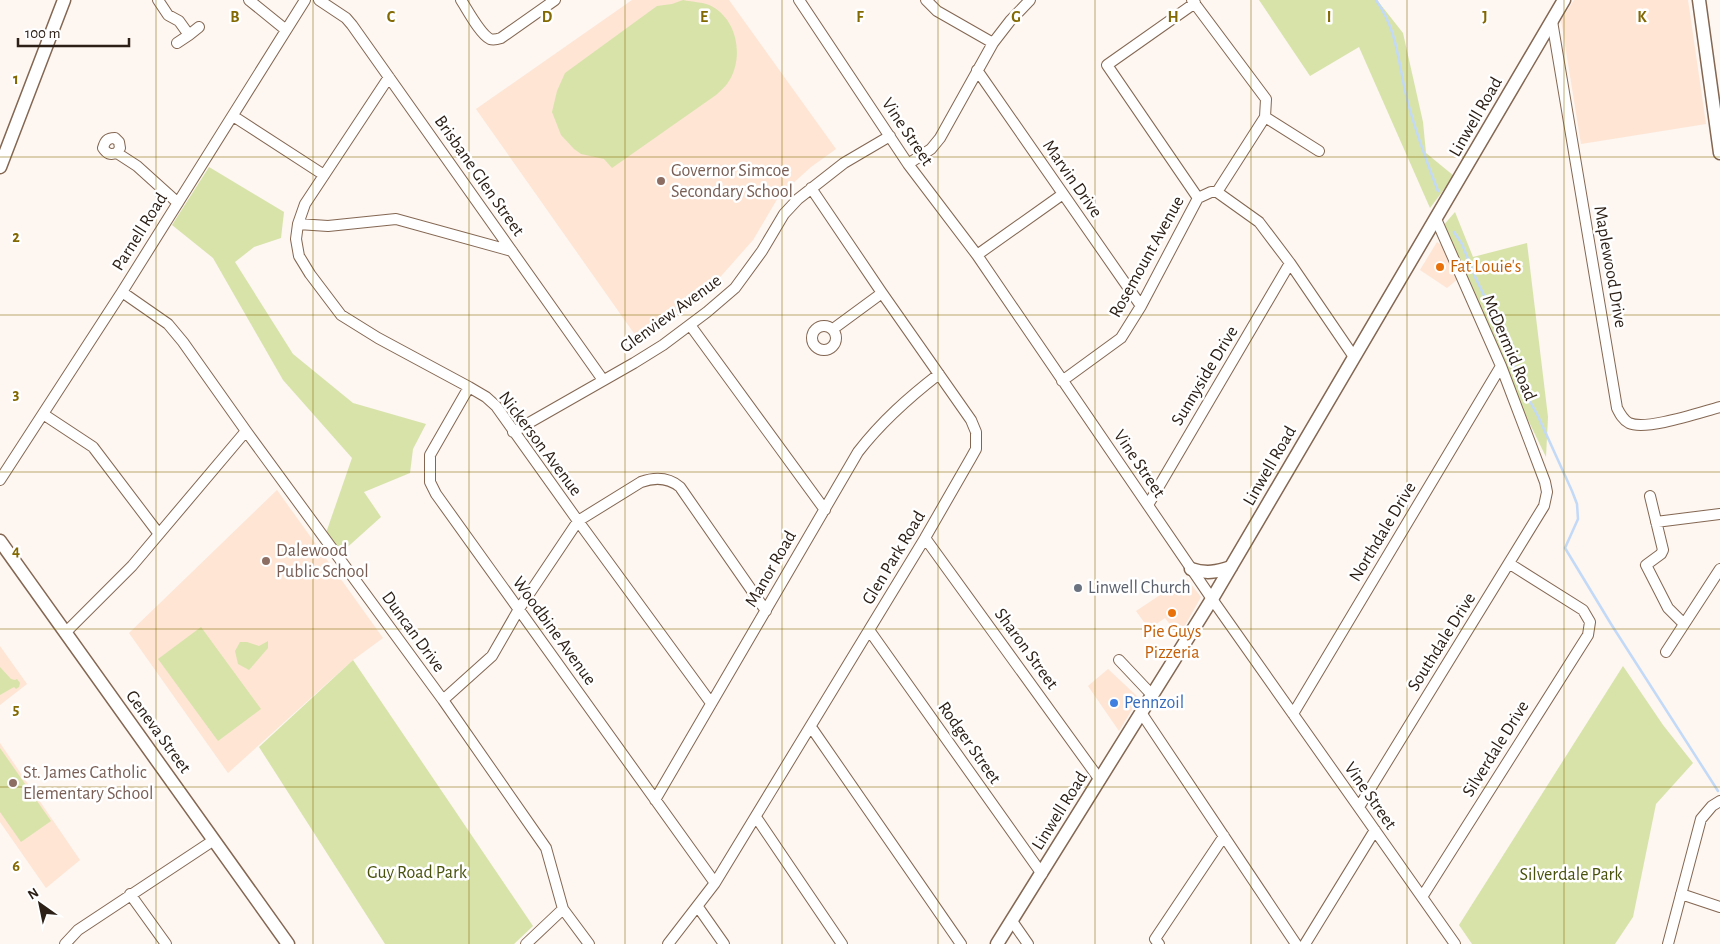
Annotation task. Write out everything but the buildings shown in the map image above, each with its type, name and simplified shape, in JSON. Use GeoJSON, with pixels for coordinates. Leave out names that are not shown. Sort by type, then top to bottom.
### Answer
{"type":"FeatureCollection","features":[{"type":"Feature","properties":{"kind":"main road"},"geometry":{"type":"LineString","coordinates":[[0,167],[64,0]]}},
{"type":"Feature","properties":{"kind":"main road","name":"Linwell Road"},"geometry":{"type":"LineString","coordinates":[[998,944],[1212,599],[1564,0]]}},
{"type":"Feature","properties":{"kind":"main road"},"geometry":{"type":"LineString","coordinates":[[1699,0],[1720,153]]}},
{"type":"Feature","properties":{"kind":"main road","name":"Geneva Street"},"geometry":{"type":"LineString","coordinates":[[0,541],[288,944]]}},
{"type":"Feature","properties":{"kind":"main road"},"geometry":{"type":"LineString","coordinates":[[1191,569],[1206,573],[1217,572],[1231,567]]}},
{"type":"Feature","properties":{"kind":"street"},"geometry":{"type":"LineString","coordinates":[[158,0],[168,15],[178,20],[189,35]]}},
{"type":"Feature","properties":{"kind":"street"},"geometry":{"type":"LineString","coordinates":[[248,0],[286,30]]}},
{"type":"Feature","properties":{"kind":"street","name":"Parnell Road"},"geometry":{"type":"LineString","coordinates":[[0,480],[122,292],[305,0]]}},
{"type":"Feature","properties":{"kind":"street","name":"Brisbane Glen Street"},"geometry":{"type":"LineString","coordinates":[[319,0],[346,18],[603,380]]}},
{"type":"Feature","properties":{"kind":"street"},"geometry":{"type":"LineString","coordinates":[[461,0],[484,34],[490,39],[496,40],[555,0]]}},
{"type":"Feature","properties":{"kind":"street","name":"Vine Street"},"geometry":{"type":"LineString","coordinates":[[799,0],[908,164],[977,255],[1191,569],[1455,944]]}},
{"type":"Feature","properties":{"kind":"street"},"geometry":{"type":"LineString","coordinates":[[926,0],[937,11],[993,43]]}},
{"type":"Feature","properties":{"kind":"street"},"geometry":{"type":"LineString","coordinates":[[908,164],[931,149],[940,138],[976,70],[993,43],[1030,0]]}},
{"type":"Feature","properties":{"kind":"street"},"geometry":{"type":"LineString","coordinates":[[1198,198],[1107,66],[1194,2],[1266,99],[1265,117],[1217,192],[1259,222],[1290,263],[1354,357]]}},
{"type":"Feature","properties":{"kind":"street","name":"Maplewood Drive"},"geometry":{"type":"LineString","coordinates":[[1552,21],[1618,408],[1626,422],[1633,425],[1662,422],[1720,407]]}},
{"type":"Feature","properties":{"kind":"street"},"geometry":{"type":"LineString","coordinates":[[177,43],[200,27]]}},
{"type":"Feature","properties":{"kind":"street","name":"Marvin Drive"},"geometry":{"type":"LineString","coordinates":[[976,70],[1141,306]]}},
{"type":"Feature","properties":{"kind":"street"},"geometry":{"type":"LineString","coordinates":[[389,77],[306,204],[298,224],[328,226],[396,219],[512,251]]}},
{"type":"Feature","properties":{"kind":"street"},"geometry":{"type":"LineString","coordinates":[[233,116],[324,175]]}},
{"type":"Feature","properties":{"kind":"street"},"geometry":{"type":"LineString","coordinates":[[1265,117],[1319,151]]}},
{"type":"Feature","properties":{"kind":"street","name":"Glenview Avenue"},"geometry":{"type":"LineString","coordinates":[[513,432],[648,354],[690,325],[735,288],[762,252],[784,214],[798,199],[844,163],[890,136]]}},
{"type":"Feature","properties":{"kind":"street"},"geometry":{"type":"LineString","coordinates":[[117,153],[137,166],[178,203]]}},
{"type":"Feature","properties":{"kind":"street","name":"Glen Park Road"},"geometry":{"type":"LineString","coordinates":[[668,944],[715,883],[870,630],[976,449],[976,432],[971,420],[811,188]]}},
{"type":"Feature","properties":{"kind":"street","name":"Rosemount Avenue"},"geometry":{"type":"LineString","coordinates":[[1062,381],[1121,338],[1141,306],[1198,198],[1210,192],[1217,192]]}},
{"type":"Feature","properties":{"kind":"street"},"geometry":{"type":"LineString","coordinates":[[977,255],[1062,194]]}},
{"type":"Feature","properties":{"kind":"street","name":"McDermid Road"},"geometry":{"type":"LineString","coordinates":[[1436,219],[1501,366],[1545,482],[1547,492]]}},
{"type":"Feature","properties":{"kind":"street","name":"Nickerson Avenue"},"geometry":{"type":"LineString","coordinates":[[298,224],[296,240],[300,256],[310,274],[341,315],[378,338],[469,387],[486,397],[496,406],[711,703]]}},
{"type":"Feature","properties":{"kind":"street","name":"Sunnyside Drive"},"geometry":{"type":"LineString","coordinates":[[1148,505],[1290,263]]}},
{"type":"Feature","properties":{"kind":"street","name":"Duncan Drive"},"geometry":{"type":"LineString","coordinates":[[122,292],[168,324],[183,342],[443,700],[546,848],[564,909],[589,944]]}},
{"type":"Feature","properties":{"kind":"street"},"geometry":{"type":"LineString","coordinates":[[833,329],[882,293]]}},
{"type":"Feature","properties":{"kind":"street"},"geometry":{"type":"LineString","coordinates":[[690,325],[825,510]]}},
{"type":"Feature","properties":{"kind":"street","name":"Northdale Drive"},"geometry":{"type":"LineString","coordinates":[[1293,714],[1501,366]]}},
{"type":"Feature","properties":{"kind":"street","name":"Manor Road"},"geometry":{"type":"LineString","coordinates":[[655,800],[858,452],[887,417],[905,400],[939,374]]}},
{"type":"Feature","properties":{"kind":"street","name":"Woodbine Avenue"},"geometry":{"type":"LineString","coordinates":[[469,387],[430,455],[430,482],[436,494],[715,883]]}},
{"type":"Feature","properties":{"kind":"street"},"geometry":{"type":"LineString","coordinates":[[43,414],[93,447],[159,534]]}},
{"type":"Feature","properties":{"kind":"street"},"geometry":{"type":"LineString","coordinates":[[65,633],[132,566],[246,431]]}},
{"type":"Feature","properties":{"kind":"street"},"geometry":{"type":"LineString","coordinates":[[443,700],[492,656],[518,609],[578,521],[641,482],[652,478],[672,480],[680,487],[766,610]]}},
{"type":"Feature","properties":{"kind":"street","name":"Southdale Drive"},"geometry":{"type":"LineString","coordinates":[[1359,807],[1510,564],[1544,506],[1547,492]]}},
{"type":"Feature","properties":{"kind":"street"},"geometry":{"type":"LineString","coordinates":[[1650,496],[1663,550],[1661,554],[1646,565],[1668,608],[1684,624]]}},
{"type":"Feature","properties":{"kind":"street"},"geometry":{"type":"LineString","coordinates":[[1656,522],[1720,514]]}},
{"type":"Feature","properties":{"kind":"street","name":"Sharon Street"},"geometry":{"type":"LineString","coordinates":[[925,538],[1100,780]]}},
{"type":"Feature","properties":{"kind":"street","name":"Silverdale Drive"},"geometry":{"type":"LineString","coordinates":[[1422,897],[1588,635],[1590,622],[1583,610],[1510,564]]}},
{"type":"Feature","properties":{"kind":"street"},"geometry":{"type":"LineString","coordinates":[[1666,652],[1720,569]]}},
{"type":"Feature","properties":{"kind":"street","name":"Rodger Street"},"geometry":{"type":"LineString","coordinates":[[870,630],[1042,874]]}},
{"type":"Feature","properties":{"kind":"street"},"geometry":{"type":"LineString","coordinates":[[1119,660],[1152,695]]}},
{"type":"Feature","properties":{"kind":"street"},"geometry":{"type":"LineString","coordinates":[[1142,714],[1296,944]]}},
{"type":"Feature","properties":{"kind":"street"},"geometry":{"type":"LineString","coordinates":[[811,727],[961,944]]}},
{"type":"Feature","properties":{"kind":"street"},"geometry":{"type":"LineString","coordinates":[[1668,944],[1701,819],[1712,806],[1720,801]]}},
{"type":"Feature","properties":{"kind":"street"},"geometry":{"type":"LineString","coordinates":[[756,817],[842,944]]}},
{"type":"Feature","properties":{"kind":"street"},"geometry":{"type":"LineString","coordinates":[[1305,944],[1375,830]]}},
{"type":"Feature","properties":{"kind":"street"},"geometry":{"type":"LineString","coordinates":[[1158,943],[1155,939],[1224,836]]}},
{"type":"Feature","properties":{"kind":"street"},"geometry":{"type":"LineString","coordinates":[[65,944],[78,930],[214,840]]}},
{"type":"Feature","properties":{"kind":"street"},"geometry":{"type":"LineString","coordinates":[[130,894],[166,944]]}},
{"type":"Feature","properties":{"kind":"street"},"geometry":{"type":"LineString","coordinates":[[1682,894],[1720,907]]}},
{"type":"Feature","properties":{"kind":"street"},"geometry":{"type":"LineString","coordinates":[[698,907],[724,944]]}},
{"type":"Feature","properties":{"kind":"street"},"geometry":{"type":"LineString","coordinates":[[526,944],[564,909]]}},
{"type":"Feature","properties":{"kind":"street"},"geometry":{"type":"LineString","coordinates":[[1012,921],[1028,944]]}},
{"type":"Feature","properties":{"kind":"shaded area","name":"Governor Simcoe Secondary School"},"geometry":{"type":"Polygon","coordinates":[[[632,0],[729,0],[836,149],[811,167],[779,196],[753,240],[707,292],[638,339],[476,109],[632,0]]]}},
{"type":"Feature","properties":{"kind":"shaded area"},"geometry":{"type":"Polygon","coordinates":[[[1574,0],[1688,0],[1706,124],[1581,144],[1561,20],[1574,0]]]}},
{"type":"Feature","properties":{"kind":"shaded area"},"geometry":{"type":"Polygon","coordinates":[[[1437,242],[1444,247],[1459,278],[1447,288],[1420,270],[1437,242]]]}},
{"type":"Feature","properties":{"kind":"shaded area","name":"Dalewood Public School"},"geometry":{"type":"Polygon","coordinates":[[[277,490],[383,638],[353,660],[228,773],[129,633],[277,490]]]}},
{"type":"Feature","properties":{"kind":"shaded area"},"geometry":{"type":"Polygon","coordinates":[[[1186,578],[1201,597],[1179,636],[1165,618],[1149,629],[1136,611],[1186,578]]]}},
{"type":"Feature","properties":{"kind":"shaded area"},"geometry":{"type":"Polygon","coordinates":[[[0,646],[27,684],[0,705],[0,646]]]}},
{"type":"Feature","properties":{"kind":"shaded area"},"geometry":{"type":"Polygon","coordinates":[[[1108,669],[1139,698],[1119,731],[1088,686],[1108,669]]]}},
{"type":"Feature","properties":{"kind":"shaded area","name":"St. James Catholic Elementary School"},"geometry":{"type":"Polygon","coordinates":[[[0,743],[80,860],[46,888],[0,822],[0,743]]]}},
{"type":"Feature","properties":{"kind":"green space"},"geometry":{"type":"Polygon","coordinates":[[[683,0],[710,5],[729,22],[736,42],[737,53],[736,64],[727,84],[716,95],[612,168],[604,159],[581,154],[561,135],[552,112],[557,91],[565,73],[657,6],[683,0]]]}},
{"type":"Feature","properties":{"kind":"green space"},"geometry":{"type":"Polygon","coordinates":[[[1259,0],[1377,0],[1403,33],[1423,122],[1426,153],[1454,176],[1430,208],[1359,47],[1310,76],[1259,0]]]}},
{"type":"Feature","properties":{"kind":"green space"},"geometry":{"type":"Polygon","coordinates":[[[209,167],[284,212],[281,238],[254,247],[235,262],[293,354],[353,403],[426,424],[413,449],[410,473],[364,492],[381,517],[342,552],[326,533],[352,458],[283,380],[213,258],[172,225],[209,167]]]}},
{"type":"Feature","properties":{"kind":"green space"},"geometry":{"type":"Polygon","coordinates":[[[1455,212],[1473,257],[1527,243],[1548,417],[1546,457],[1459,278],[1442,227],[1455,212]]]}},
{"type":"Feature","properties":{"kind":"green space"},"geometry":{"type":"Polygon","coordinates":[[[201,627],[261,709],[218,741],[158,659],[201,627]]]}},
{"type":"Feature","properties":{"kind":"green space"},"geometry":{"type":"Polygon","coordinates":[[[268,641],[268,648],[249,670],[238,664],[235,651],[240,642],[259,646],[268,641]]]}},
{"type":"Feature","properties":{"kind":"green space","name":"Guy Road Park"},"geometry":{"type":"Polygon","coordinates":[[[353,660],[533,926],[514,944],[385,944],[259,747],[353,660]]]}},
{"type":"Feature","properties":{"kind":"green space","name":"Silverdale Park"},"geometry":{"type":"Polygon","coordinates":[[[1623,666],[1663,725],[1693,763],[1656,804],[1633,917],[1615,944],[1472,944],[1459,925],[1623,666]]]}},
{"type":"Feature","properties":{"kind":"green space"},"geometry":{"type":"Polygon","coordinates":[[[0,667],[11,679],[17,679],[20,683],[16,689],[14,687],[0,695],[0,667]]]}},
{"type":"Feature","properties":{"kind":"green space"},"geometry":{"type":"Polygon","coordinates":[[[0,748],[51,821],[21,842],[0,812],[0,748]]]}},
{"type":"Feature","properties":{"kind":"waterway"},"geometry":{"type":"LineString","coordinates":[[1376,0],[1389,23],[1393,35],[1410,111],[1438,191]]}},
{"type":"Feature","properties":{"kind":"waterway"},"geometry":{"type":"LineString","coordinates":[[1454,232],[1462,244],[1476,279],[1499,326],[1527,396],[1538,416],[1577,504],[1578,519],[1565,548],[1611,624],[1718,791]]}},
{"type":"Feature","properties":{"kind":"place","name":"Governor Simcoe Secondary School"},"geometry":{"type":"Point","coordinates":[661,181]}},
{"type":"Feature","properties":{"kind":"place","name":"Fat Louie's"},"geometry":{"type":"Point","coordinates":[1440,267]}},
{"type":"Feature","properties":{"kind":"place","name":"Dalewood Public School"},"geometry":{"type":"Point","coordinates":[266,561]}},
{"type":"Feature","properties":{"kind":"place","name":"Linwell Church"},"geometry":{"type":"Point","coordinates":[1078,588]}},
{"type":"Feature","properties":{"kind":"place","name":"Pie Guys Pizzeria"},"geometry":{"type":"Point","coordinates":[1172,613]}},
{"type":"Feature","properties":{"kind":"place","name":"Pennzoil"},"geometry":{"type":"Point","coordinates":[1114,703]}},
{"type":"Feature","properties":{"kind":"place","name":"St. James Catholic Elementary School"},"geometry":{"type":"Point","coordinates":[13,783]}}]}
